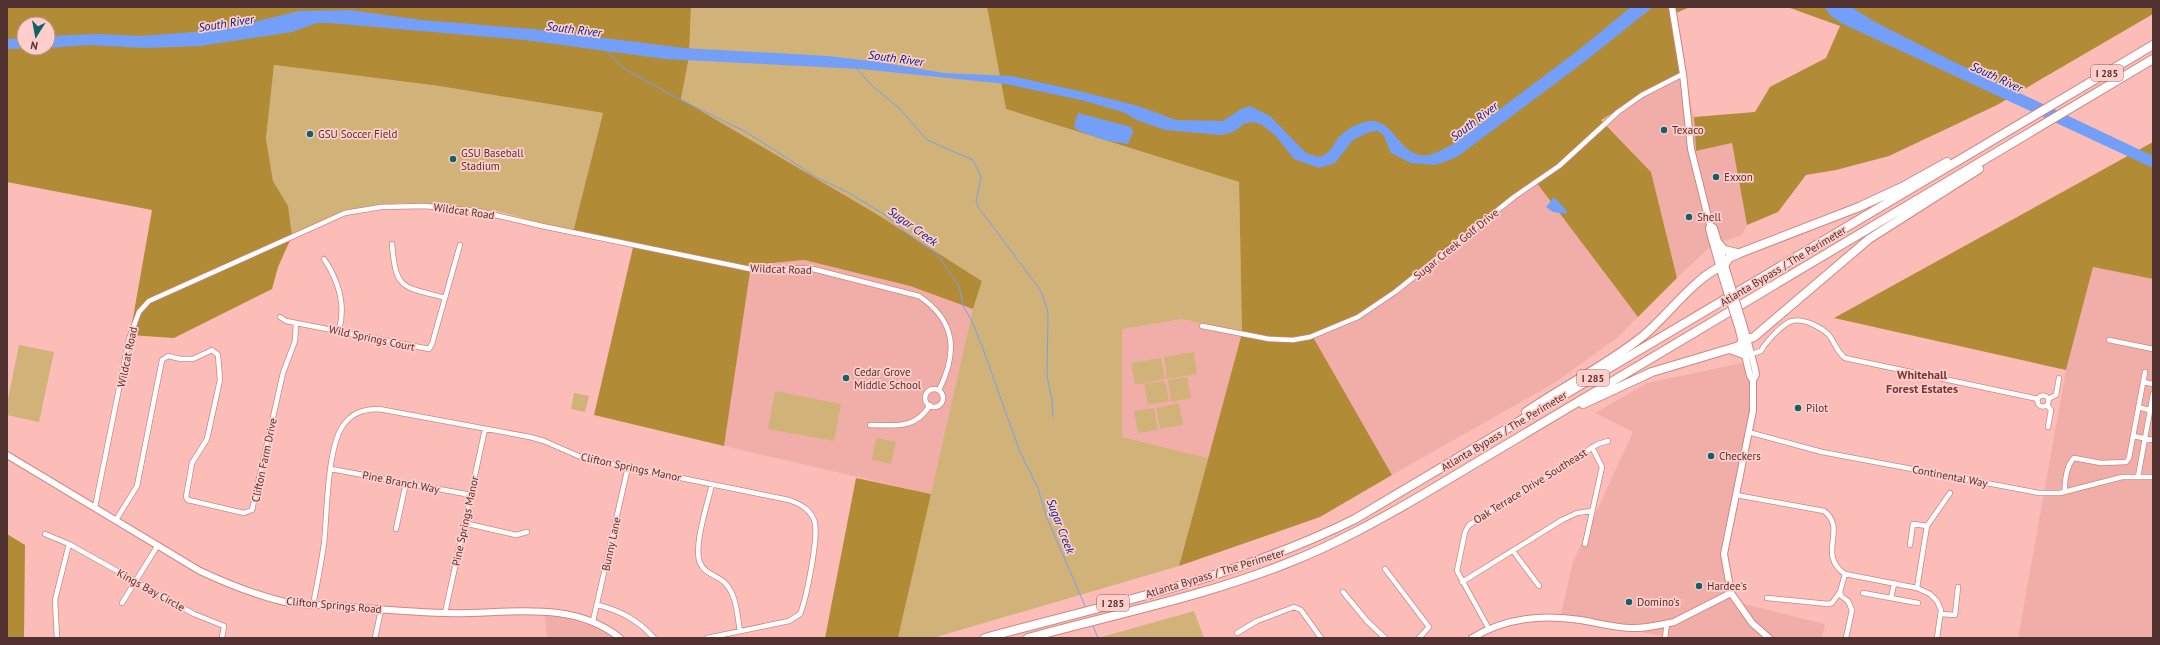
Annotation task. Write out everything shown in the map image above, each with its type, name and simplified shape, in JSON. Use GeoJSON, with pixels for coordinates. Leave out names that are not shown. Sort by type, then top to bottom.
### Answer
{"type":"FeatureCollection","features":[{"type":"Feature","properties":{"kind":"highway","name":"Atlanta Bypass / The Perimeter"},"geometry":{"type":"LineString","coordinates":[[985,638],[1186,583],[1263,560],[1318,538],[1361,516],[2153,45]]}},
{"type":"Feature","properties":{"kind":"highway","name":"Atlanta Bypass / The Perimeter"},"geometry":{"type":"LineString","coordinates":[[1028,638],[1260,574],[1341,540],[1544,422],[2153,59]]}},
{"type":"Feature","properties":{"kind":"highway"},"geometry":{"type":"LineString","coordinates":[[1544,422],[1652,372],[1739,346],[1745,340],[1758,334],[1869,239],[1937,197],[2042,125]]}},
{"type":"Feature","properties":{"kind":"highway"},"geometry":{"type":"LineString","coordinates":[[1474,449],[1633,343],[1655,325],[1708,273],[1722,265],[1729,258],[1859,207],[1907,184],[1958,156],[1985,144]]}},
{"type":"Feature","properties":{"kind":"highway"},"geometry":{"type":"LineString","coordinates":[[1719,244],[1724,250],[1740,253]]}},
{"type":"Feature","properties":{"kind":"highway"},"geometry":{"type":"LineString","coordinates":[[1729,349],[1749,355]]}},
{"type":"Feature","properties":{"kind":"street"},"geometry":{"type":"LineString","coordinates":[[1672,7],[1683,74],[1691,149],[1710,225],[1709,229],[1722,265],[1745,340],[1749,355],[1750,376],[1753,380],[1753,411],[1724,554],[1731,593],[1752,623],[1769,638]]}},
{"type":"Feature","properties":{"kind":"street","name":"Sugar Creek Golf Drive"},"geometry":{"type":"LineString","coordinates":[[1202,326],[1269,339],[1293,340],[1322,333],[1358,317],[1396,292],[1514,197],[1559,166],[1618,112],[1642,95],[1683,74]]}},
{"type":"Feature","properties":{"kind":"street","name":"Wildcat Road"},"geometry":{"type":"LineString","coordinates":[[95,507],[129,339],[138,312],[149,301],[345,213],[380,207],[424,206],[478,211],[542,226],[755,270],[809,268],[919,296],[930,304],[942,317],[949,329],[950,353],[948,369],[939,390]]}},
{"type":"Feature","properties":{"kind":"street"},"geometry":{"type":"LineString","coordinates":[[1710,225],[1714,228],[1719,244],[1722,265]]}},
{"type":"Feature","properties":{"kind":"street"},"geometry":{"type":"LineString","coordinates":[[392,244],[394,270],[402,283],[411,289],[445,298]]}},
{"type":"Feature","properties":{"kind":"street","name":"Wild Springs Court"},"geometry":{"type":"LineString","coordinates":[[280,317],[296,323],[339,330],[429,349],[432,344],[460,245]]}},
{"type":"Feature","properties":{"kind":"street"},"geometry":{"type":"LineString","coordinates":[[324,259],[331,270],[341,298],[342,314],[339,330]]}},
{"type":"Feature","properties":{"kind":"street"},"geometry":{"type":"LineString","coordinates":[[1749,355],[1761,351],[1766,343],[1787,323],[1791,321],[1802,322],[1817,327],[1828,335],[1840,354],[1845,358],[2038,399],[2044,396],[2048,399]]}},
{"type":"Feature","properties":{"kind":"street","name":"Clifton Farm Drive"},"geometry":{"type":"LineString","coordinates":[[116,520],[137,486],[162,360],[168,356],[181,359],[193,359],[212,350],[218,354],[220,380],[207,439],[192,463],[186,497],[188,500],[244,513],[252,510],[283,373],[295,341],[296,323]]}},
{"type":"Feature","properties":{"kind":"street"},"geometry":{"type":"LineString","coordinates":[[2109,340],[2153,349]]}},
{"type":"Feature","properties":{"kind":"street"},"geometry":{"type":"LineString","coordinates":[[2065,492],[2065,483],[2071,461],[2076,458],[2100,463],[2126,462],[2129,458],[2145,372]]}},
{"type":"Feature","properties":{"kind":"street"},"geometry":{"type":"LineString","coordinates":[[2048,399],[2056,395],[2059,378]]}},
{"type":"Feature","properties":{"kind":"street"},"geometry":{"type":"LineString","coordinates":[[2143,382],[2153,384]]}},
{"type":"Feature","properties":{"kind":"street"},"geometry":{"type":"LineString","coordinates":[[930,390],[939,390],[943,394],[942,403],[937,406],[930,405],[926,400],[926,394],[930,390]]}},
{"type":"Feature","properties":{"kind":"street"},"geometry":{"type":"LineString","coordinates":[[2138,477],[2153,394]]}},
{"type":"Feature","properties":{"kind":"street"},"geometry":{"type":"LineString","coordinates":[[2038,399],[2040,406],[2047,405]]}},
{"type":"Feature","properties":{"kind":"street"},"geometry":{"type":"LineString","coordinates":[[2048,399],[2047,405],[2051,410],[2048,427]]}},
{"type":"Feature","properties":{"kind":"street"},"geometry":{"type":"LineString","coordinates":[[870,425],[904,425],[916,422],[925,413],[930,405]]}},
{"type":"Feature","properties":{"kind":"street"},"geometry":{"type":"LineString","coordinates":[[2138,407],[2151,410]]}},
{"type":"Feature","properties":{"kind":"street","name":"Clifton Springs Manor"},"geometry":{"type":"LineString","coordinates":[[313,604],[324,545],[331,469],[342,428],[350,418],[362,410],[379,409],[537,439],[583,458],[797,503],[811,513],[815,521],[816,537],[800,614],[789,621],[707,638]]}},
{"type":"Feature","properties":{"kind":"street","name":"Pine Springs Manor"},"geometry":{"type":"LineString","coordinates":[[445,613],[485,429]]}},
{"type":"Feature","properties":{"kind":"street","name":"Continental Way"},"geometry":{"type":"LineString","coordinates":[[1748,432],[1822,452],[2039,493],[2065,492],[2122,477],[2153,477]]}},
{"type":"Feature","properties":{"kind":"street"},"geometry":{"type":"LineString","coordinates":[[2133,436],[2153,440]]}},
{"type":"Feature","properties":{"kind":"street","name":"Oak Terrace Drive Southeast"},"geometry":{"type":"LineString","coordinates":[[1489,629],[1457,571],[1465,532],[1471,522],[1592,447],[1608,441]]}},
{"type":"Feature","properties":{"kind":"street"},"geometry":{"type":"LineString","coordinates":[[1585,544],[1602,467],[1592,447]]}},
{"type":"Feature","properties":{"kind":"street","name":"Clifton Springs Road"},"geometry":{"type":"LineString","coordinates":[[7,455],[200,571],[228,584],[287,602],[381,610],[445,613],[543,611],[574,615],[593,621],[620,638]]}},
{"type":"Feature","properties":{"kind":"street","name":"Bunny Lane"},"geometry":{"type":"LineString","coordinates":[[593,621],[598,605],[628,467]]}},
{"type":"Feature","properties":{"kind":"street","name":"Pine Branch Way"},"geometry":{"type":"LineString","coordinates":[[331,469],[471,495]]}},
{"type":"Feature","properties":{"kind":"street"},"geometry":{"type":"LineString","coordinates":[[396,529],[406,483]]}},
{"type":"Feature","properties":{"kind":"street"},"geometry":{"type":"LineString","coordinates":[[712,484],[698,547],[699,558],[706,571],[724,582],[732,592],[740,631]]}},
{"type":"Feature","properties":{"kind":"street"},"geometry":{"type":"LineString","coordinates":[[1916,588],[1927,526],[1950,493]]}},
{"type":"Feature","properties":{"kind":"street"},"geometry":{"type":"LineString","coordinates":[[1736,495],[1824,511],[1830,517],[1833,526],[1832,562],[1845,574],[1916,588],[1924,591],[1937,601],[1941,614],[1937,638]]}},
{"type":"Feature","properties":{"kind":"street"},"geometry":{"type":"LineString","coordinates":[[1462,582],[1562,520],[1577,513],[1592,511]]}},
{"type":"Feature","properties":{"kind":"street"},"geometry":{"type":"LineString","coordinates":[[464,523],[516,535],[527,532]]}},
{"type":"Feature","properties":{"kind":"street"},"geometry":{"type":"LineString","coordinates":[[1910,545],[1913,524],[1927,526]]}},
{"type":"Feature","properties":{"kind":"street","name":"Kings Bay Circle"},"geometry":{"type":"LineString","coordinates":[[45,534],[69,544],[194,614],[224,626],[222,638]]}},
{"type":"Feature","properties":{"kind":"street"},"geometry":{"type":"LineString","coordinates":[[57,638],[55,600],[69,544]]}},
{"type":"Feature","properties":{"kind":"street"},"geometry":{"type":"LineString","coordinates":[[122,603],[158,545]]}},
{"type":"Feature","properties":{"kind":"street"},"geometry":{"type":"LineString","coordinates":[[1513,551],[1539,586]]}},
{"type":"Feature","properties":{"kind":"street"},"geometry":{"type":"LineString","coordinates":[[1385,569],[1428,627],[1419,638]]}},
{"type":"Feature","properties":{"kind":"street"},"geometry":{"type":"LineString","coordinates":[[1767,598],[1828,604],[1832,603],[1840,592],[1845,574]]}},
{"type":"Feature","properties":{"kind":"street"},"geometry":{"type":"LineString","coordinates":[[1891,598],[1894,584]]}},
{"type":"Feature","properties":{"kind":"street"},"geometry":{"type":"LineString","coordinates":[[1941,614],[1955,615],[1958,587]]}},
{"type":"Feature","properties":{"kind":"street"},"geometry":{"type":"LineString","coordinates":[[1343,592],[1367,621],[1385,638]]}},
{"type":"Feature","properties":{"kind":"street"},"geometry":{"type":"LineString","coordinates":[[1840,592],[1848,601],[1852,610],[1846,638]]}},
{"type":"Feature","properties":{"kind":"street"},"geometry":{"type":"LineString","coordinates":[[1472,638],[1489,629],[1520,620],[1544,617],[1580,620],[1631,628],[1667,624],[1674,622],[1731,593]]}},
{"type":"Feature","properties":{"kind":"street"},"geometry":{"type":"LineString","coordinates":[[1863,593],[1918,603]]}},
{"type":"Feature","properties":{"kind":"street"},"geometry":{"type":"LineString","coordinates":[[598,605],[628,616],[644,627],[654,638]]}},
{"type":"Feature","properties":{"kind":"street"},"geometry":{"type":"LineString","coordinates":[[1237,633],[1257,620],[1294,607],[1301,610],[1321,638]]}},
{"type":"Feature","properties":{"kind":"street"},"geometry":{"type":"LineString","coordinates":[[375,638],[381,610]]}},
{"type":"Feature","properties":{"kind":"street"},"geometry":{"type":"LineString","coordinates":[[1665,638],[1667,624]]}},
{"type":"Feature","properties":{"kind":"shaded area"},"geometry":{"type":"Polygon","coordinates":[[[7,7],[691,7],[689,57],[681,99],[875,213],[982,281],[973,309],[910,286],[804,260],[751,265],[724,446],[594,415],[634,243],[573,232],[603,113],[439,86],[274,65],[266,139],[273,181],[288,206],[292,236],[278,267],[272,289],[174,338],[130,335],[152,210],[7,182],[7,7]]]}},
{"type":"Feature","properties":{"kind":"shaded area"},"geometry":{"type":"Polygon","coordinates":[[[691,7],[987,7],[1006,109],[1239,182],[1242,333],[1182,319],[1122,329],[1122,437],[1208,458],[1179,566],[933,638],[898,638],[973,309],[982,281],[875,213],[681,99],[689,57],[691,7]]]}},
{"type":"Feature","properties":{"kind":"shaded area"},"geometry":{"type":"Polygon","coordinates":[[[987,7],[1690,7],[1676,13],[1684,70],[1601,120],[1651,172],[1677,278],[1638,317],[1536,182],[1389,298],[1346,322],[1313,337],[1392,475],[1320,517],[1179,566],[1242,333],[1239,182],[1006,109],[987,7]]]}},
{"type":"Feature","properties":{"kind":"shaded area"},"geometry":{"type":"Polygon","coordinates":[[[1771,7],[2153,7],[2153,14],[1997,105],[1889,156],[1836,170],[1806,175],[1778,212],[1747,225],[1732,143],[1696,151],[1694,117],[1755,112],[1770,87],[1826,58],[1840,26],[1790,8],[1771,7]]]}},
{"type":"Feature","properties":{"kind":"shaded area"},"geometry":{"type":"Polygon","coordinates":[[[274,65],[439,86],[603,113],[573,232],[497,211],[400,203],[351,211],[292,236],[273,181],[266,139],[274,65]]]}},
{"type":"Feature","properties":{"kind":"shaded area"},"geometry":{"type":"Polygon","coordinates":[[[1684,70],[1694,117],[1696,151],[1732,143],[1747,225],[1742,235],[1712,245],[1677,278],[1651,172],[1601,119],[1684,70]]]}},
{"type":"Feature","properties":{"kind":"shaded area"},"geometry":{"type":"Polygon","coordinates":[[[2153,142],[2153,279],[2093,267],[2066,370],[1834,318],[2153,142]]]}},
{"type":"Feature","properties":{"kind":"shaded area"},"geometry":{"type":"Polygon","coordinates":[[[1536,182],[1638,317],[1618,337],[1556,382],[1392,475],[1313,337],[1536,182]]]}},
{"type":"Feature","properties":{"kind":"shaded area","name":"Cedar Grove Middle School"},"geometry":{"type":"Polygon","coordinates":[[[804,260],[910,286],[973,309],[931,494],[724,446],[750,265],[804,260]]]}},
{"type":"Feature","properties":{"kind":"shaded area"},"geometry":{"type":"Polygon","coordinates":[[[2093,267],[2153,279],[2153,638],[2018,638],[2066,370],[2093,267]]]}},
{"type":"Feature","properties":{"kind":"shaded area"},"geometry":{"type":"Polygon","coordinates":[[[1182,319],[1242,333],[1208,458],[1122,437],[1122,329],[1182,319]]]}},
{"type":"Feature","properties":{"kind":"shaded area"},"geometry":{"type":"Polygon","coordinates":[[[19,345],[54,352],[39,422],[7,415],[7,404],[19,345]]]}},
{"type":"Feature","properties":{"kind":"shaded area"},"geometry":{"type":"Polygon","coordinates":[[[1194,352],[1197,374],[1167,379],[1164,357],[1194,352]]]}},
{"type":"Feature","properties":{"kind":"shaded area"},"geometry":{"type":"Polygon","coordinates":[[[1161,358],[1165,379],[1135,385],[1131,363],[1161,358]]]}},
{"type":"Feature","properties":{"kind":"shaded area"},"geometry":{"type":"Polygon","coordinates":[[[1751,361],[1756,369],[1748,432],[1724,532],[1723,564],[1732,601],[1825,624],[1822,638],[1674,638],[1560,618],[1573,562],[1633,432],[1595,413],[1647,383],[1751,361]]]}},
{"type":"Feature","properties":{"kind":"shaded area"},"geometry":{"type":"Polygon","coordinates":[[[1187,377],[1191,398],[1171,402],[1168,380],[1187,377]]]}},
{"type":"Feature","properties":{"kind":"shaded area"},"geometry":{"type":"Polygon","coordinates":[[[1165,381],[1169,401],[1148,405],[1144,384],[1165,381]]]}},
{"type":"Feature","properties":{"kind":"shaded area"},"geometry":{"type":"Polygon","coordinates":[[[775,391],[841,404],[834,441],[768,429],[775,391]]]}},
{"type":"Feature","properties":{"kind":"shaded area"},"geometry":{"type":"Polygon","coordinates":[[[574,393],[589,396],[585,412],[571,409],[574,393]]]}},
{"type":"Feature","properties":{"kind":"shaded area"},"geometry":{"type":"Polygon","coordinates":[[[1179,403],[1183,425],[1160,429],[1156,408],[1179,403]]]}},
{"type":"Feature","properties":{"kind":"shaded area"},"geometry":{"type":"Polygon","coordinates":[[[1154,408],[1158,430],[1138,433],[1134,411],[1154,408]]]}},
{"type":"Feature","properties":{"kind":"shaded area"},"geometry":{"type":"Polygon","coordinates":[[[876,438],[896,442],[891,464],[872,460],[876,438]]]}},
{"type":"Feature","properties":{"kind":"shaded area"},"geometry":{"type":"Polygon","coordinates":[[[856,478],[931,494],[898,638],[825,638],[856,478]]]}},
{"type":"Feature","properties":{"kind":"shaded area"},"geometry":{"type":"Polygon","coordinates":[[[7,534],[25,545],[24,638],[7,638],[7,534]]]}},
{"type":"Feature","properties":{"kind":"shaded area"},"geometry":{"type":"Polygon","coordinates":[[[544,611],[598,628],[612,638],[547,638],[544,611]]]}},
{"type":"Feature","properties":{"kind":"shaded area"},"geometry":{"type":"Polygon","coordinates":[[[1194,611],[1204,638],[1098,638],[1194,611]]]}},
{"type":"Feature","properties":{"kind":"water","name":"South River"},"geometry":{"type":"Polygon","coordinates":[[[1631,7],[1653,7],[1584,62],[1457,157],[1436,165],[1411,163],[1391,153],[1383,134],[1377,131],[1369,132],[1353,140],[1335,163],[1319,168],[1294,159],[1275,135],[1261,124],[1252,122],[1244,124],[1233,132],[1222,135],[1165,130],[1137,120],[1123,112],[1081,100],[1006,84],[861,69],[665,59],[525,40],[329,23],[317,23],[292,32],[200,46],[146,48],[88,45],[56,47],[56,36],[98,34],[140,36],[221,30],[299,11],[350,10],[422,20],[533,29],[684,48],[828,56],[879,62],[944,73],[1011,76],[1138,106],[1176,120],[1223,121],[1241,109],[1250,106],[1270,116],[1306,153],[1318,157],[1329,152],[1339,137],[1350,128],[1367,121],[1380,123],[1387,127],[1405,147],[1412,152],[1419,155],[1429,155],[1438,152],[1452,145],[1576,52],[1631,7]]]}},
{"type":"Feature","properties":{"kind":"water","name":"South River"},"geometry":{"type":"Polygon","coordinates":[[[1824,7],[1851,7],[1875,22],[1954,62],[2153,156],[2153,168],[1841,23],[1831,16],[1824,7]]]}},
{"type":"Feature","properties":{"kind":"water"},"geometry":{"type":"Polygon","coordinates":[[[16,38],[16,49],[7,49],[7,39],[16,38]]]}},
{"type":"Feature","properties":{"kind":"water"},"geometry":{"type":"Polygon","coordinates":[[[1078,113],[1131,127],[1133,132],[1128,144],[1104,140],[1077,130],[1074,126],[1078,113]]]}},
{"type":"Feature","properties":{"kind":"water"},"geometry":{"type":"Polygon","coordinates":[[[1554,197],[1567,211],[1566,214],[1553,212],[1546,207],[1554,197]]]}},
{"type":"Feature","properties":{"kind":"waterway","name":"Sugar Creek"},"geometry":{"type":"LineString","coordinates":[[608,51],[608,53],[625,69],[673,96],[746,132],[816,177],[849,193],[885,215],[908,234],[937,254],[959,286],[963,306],[971,319],[982,346],[1020,452],[1038,488],[1046,516],[1086,608]]}},
{"type":"Feature","properties":{"kind":"waterway"},"geometry":{"type":"LineString","coordinates":[[856,68],[871,85],[899,108],[927,140],[973,160],[981,177],[976,202],[1041,291],[1048,312],[1047,377],[1052,399],[1053,417]]}},
{"type":"Feature","properties":{"kind":"waterway","name":"Sugar Creek"},"geometry":{"type":"LineString","coordinates":[[1093,626],[1098,638]]}},
{"type":"Feature","properties":{"kind":"place","name":"Texaco"},"geometry":{"type":"Point","coordinates":[1664,130]}},
{"type":"Feature","properties":{"kind":"place","name":"GSU Soccer Field"},"geometry":{"type":"Point","coordinates":[310,134]}},
{"type":"Feature","properties":{"kind":"place","name":"GSU Baseball Stadium"},"geometry":{"type":"Point","coordinates":[453,159]}},
{"type":"Feature","properties":{"kind":"place","name":"Exxon"},"geometry":{"type":"Point","coordinates":[1716,177]}},
{"type":"Feature","properties":{"kind":"place","name":"Shell"},"geometry":{"type":"Point","coordinates":[1689,217]}},
{"type":"Feature","properties":{"kind":"place","name":"Cedar Grove Middle School"},"geometry":{"type":"Point","coordinates":[846,378]}},
{"type":"Feature","properties":{"kind":"place","name":"Pilot"},"geometry":{"type":"Point","coordinates":[1798,408]}},
{"type":"Feature","properties":{"kind":"place","name":"Checkers"},"geometry":{"type":"Point","coordinates":[1711,456]}},
{"type":"Feature","properties":{"kind":"place","name":"Hardee's"},"geometry":{"type":"Point","coordinates":[1699,586]}},
{"type":"Feature","properties":{"kind":"place","name":"Domino's"},"geometry":{"type":"Point","coordinates":[1629,602]}},
{"type":"Feature","properties":{"kind":"district","name":"Whitehall Forest Estates"},"geometry":{"type":"Point","coordinates":[1922,381]}}]}
